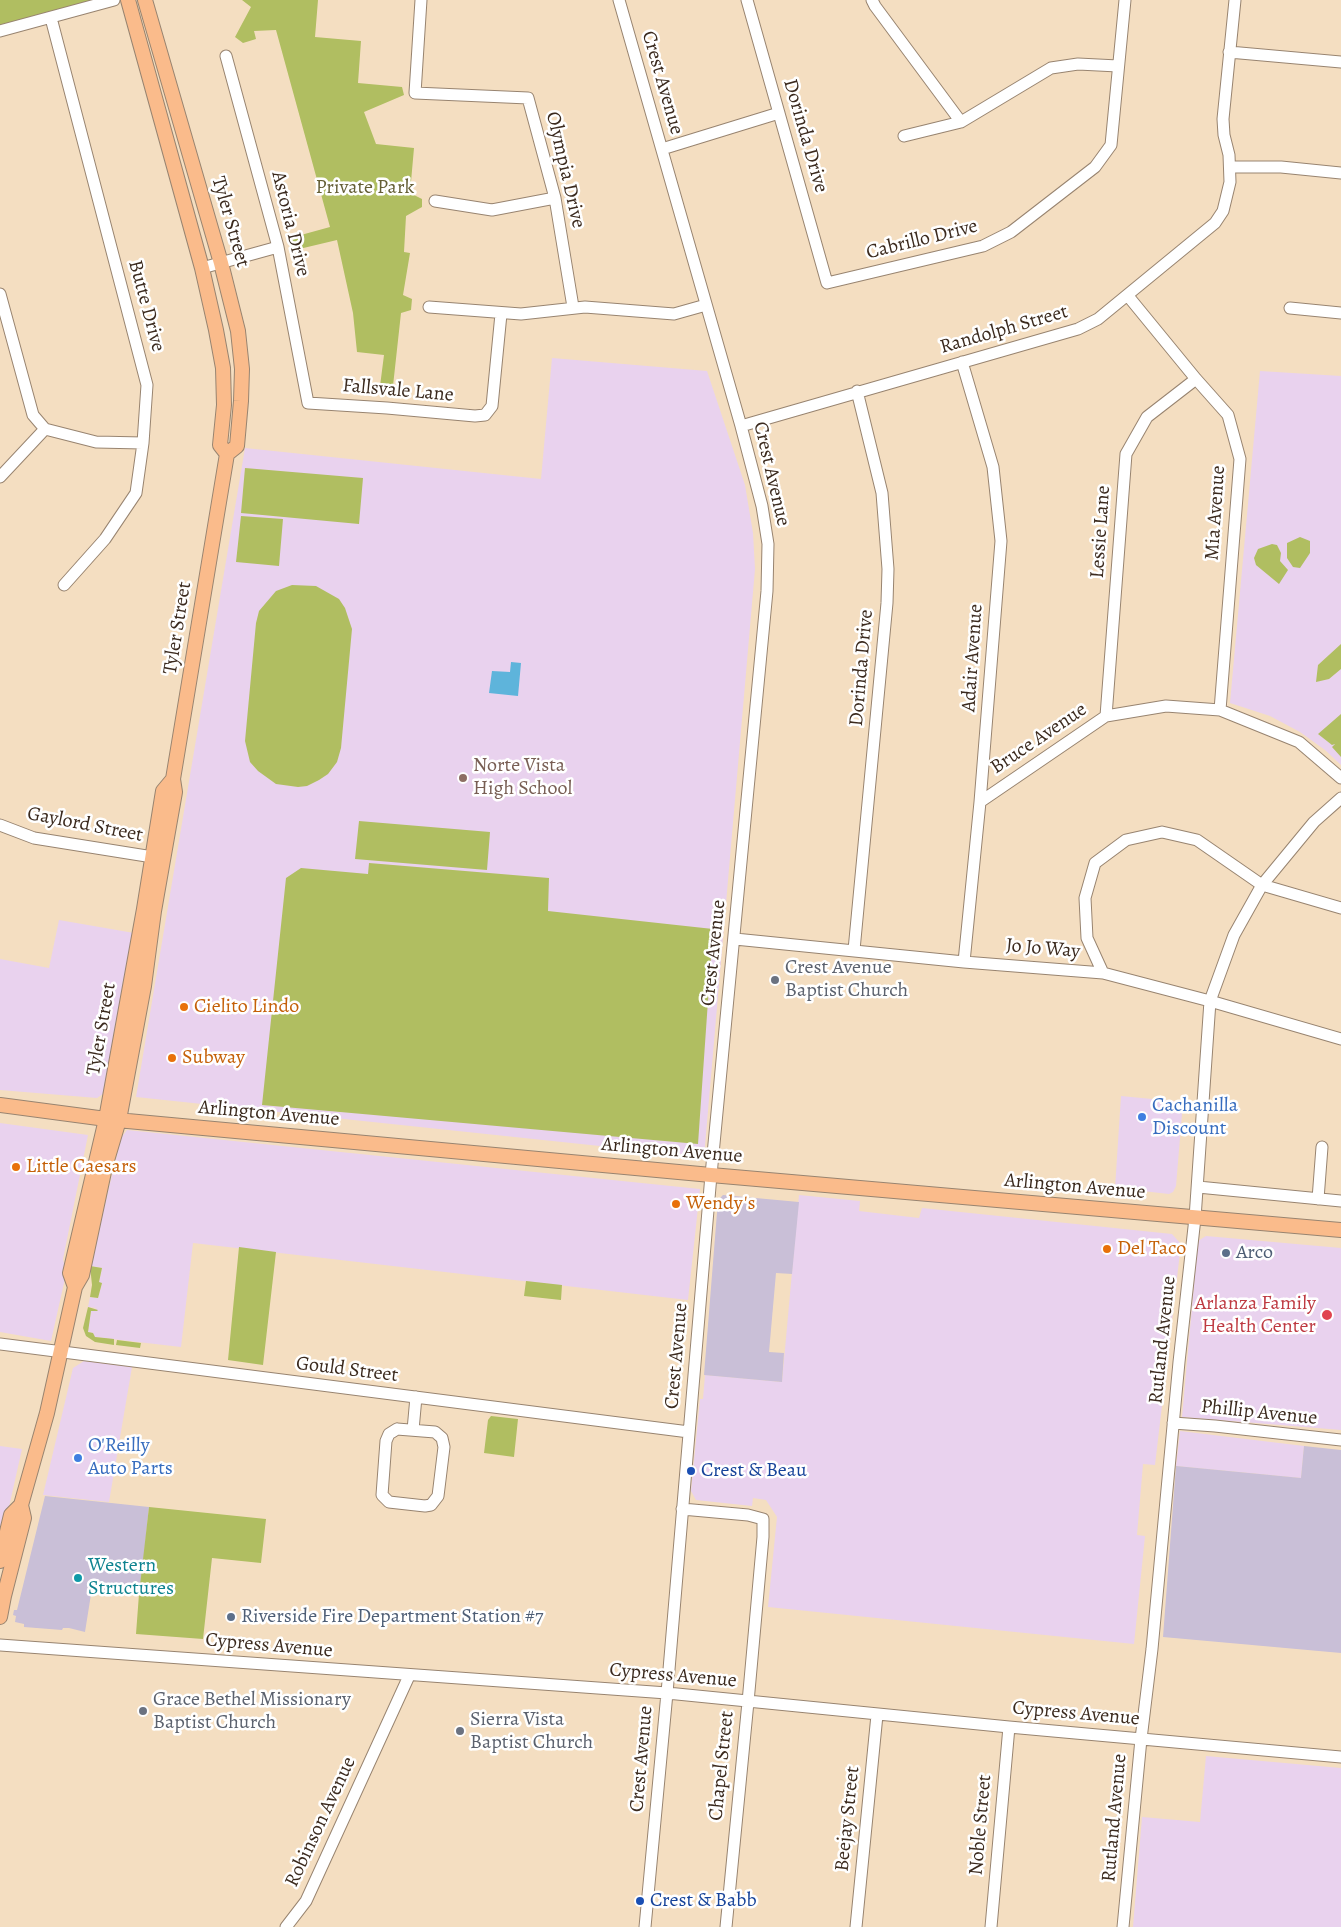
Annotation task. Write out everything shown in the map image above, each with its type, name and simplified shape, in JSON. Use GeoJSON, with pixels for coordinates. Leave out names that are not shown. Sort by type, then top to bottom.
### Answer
{"type":"FeatureCollection","features":[{"type":"Feature","properties":{"kind":"main road","name":"Tyler Street"},"geometry":{"type":"LineString","coordinates":[[128,0],[202,268],[216,330],[223,368],[224,405],[220,445],[227,454]]}},
{"type":"Feature","properties":{"kind":"main road","name":"Tyler Street"},"geometry":{"type":"LineString","coordinates":[[0,1617],[24,1518],[21,1505],[36,1454],[75,1287],[82,1275],[113,1120],[144,986],[164,791],[173,778],[227,454],[237,446],[242,369],[238,331],[221,263],[145,0]]}},
{"type":"Feature","properties":{"kind":"main road","name":"Arlington Avenue"},"geometry":{"type":"LineString","coordinates":[[0,1104],[113,1120],[1341,1230]]}},
{"type":"Feature","properties":{"kind":"main road","name":"Tyler Street"},"geometry":{"type":"LineString","coordinates":[[0,1561],[11,1514],[21,1505]]}},
{"type":"Feature","properties":{"kind":"street"},"geometry":{"type":"LineString","coordinates":[[0,31],[114,0]]}},
{"type":"Feature","properties":{"kind":"street","name":"Olympia Drive"},"geometry":{"type":"LineString","coordinates":[[421,0],[415,93],[528,98],[555,198],[573,307]]}},
{"type":"Feature","properties":{"kind":"street","name":"Crest Avenue"},"geometry":{"type":"LineString","coordinates":[[618,0],[742,426],[764,516],[768,544],[768,569],[735,939],[711,1175],[645,1927]]}},
{"type":"Feature","properties":{"kind":"street","name":"Dorinda Drive"},"geometry":{"type":"LineString","coordinates":[[746,0],[827,283]]}},
{"type":"Feature","properties":{"kind":"street"},"geometry":{"type":"LineString","coordinates":[[872,0],[961,122]]}},
{"type":"Feature","properties":{"kind":"street"},"geometry":{"type":"LineString","coordinates":[[904,136],[961,122],[1051,68],[1078,64],[1118,66],[1125,0]]}},
{"type":"Feature","properties":{"kind":"street","name":"Randolph Street"},"geometry":{"type":"LineString","coordinates":[[742,426],[857,391],[1078,329],[1098,319],[1128,296],[1215,223],[1223,211],[1228,193],[1230,167],[1223,119],[1235,0]]}},
{"type":"Feature","properties":{"kind":"street","name":"Butte Drive"},"geometry":{"type":"LineString","coordinates":[[51,18],[147,385],[143,443],[136,493],[105,539],[64,585]]}},
{"type":"Feature","properties":{"kind":"street"},"geometry":{"type":"LineString","coordinates":[[1229,52],[1341,62]]}},
{"type":"Feature","properties":{"kind":"street","name":"Astoria Drive"},"geometry":{"type":"LineString","coordinates":[[226,56],[278,247],[308,403]]}},
{"type":"Feature","properties":{"kind":"street","name":"Cabrillo Drive"},"geometry":{"type":"LineString","coordinates":[[827,283],[983,246],[1011,232],[1096,167],[1111,144],[1118,66]]}},
{"type":"Feature","properties":{"kind":"street"},"geometry":{"type":"LineString","coordinates":[[662,149],[779,113]]}},
{"type":"Feature","properties":{"kind":"street"},"geometry":{"type":"LineString","coordinates":[[1230,167],[1281,167],[1341,174]]}},
{"type":"Feature","properties":{"kind":"street"},"geometry":{"type":"LineString","coordinates":[[435,202],[492,210],[555,198]]}},
{"type":"Feature","properties":{"kind":"street"},"geometry":{"type":"LineString","coordinates":[[202,268],[278,247]]}},
{"type":"Feature","properties":{"kind":"street"},"geometry":{"type":"LineString","coordinates":[[0,294],[5,328],[33,415],[45,429],[96,442],[143,443]]}},
{"type":"Feature","properties":{"kind":"street","name":"Mia Avenue"},"geometry":{"type":"LineString","coordinates":[[1128,296],[1228,416],[1240,460],[1220,710]]}},
{"type":"Feature","properties":{"kind":"street"},"geometry":{"type":"LineString","coordinates":[[430,307],[501,314],[537,314],[573,307],[674,314],[706,305]]}},
{"type":"Feature","properties":{"kind":"street"},"geometry":{"type":"LineString","coordinates":[[1290,308],[1341,313]]}},
{"type":"Feature","properties":{"kind":"street","name":"Fallsvale Lane"},"geometry":{"type":"LineString","coordinates":[[308,403],[475,416],[485,415],[492,406],[501,314]]}},
{"type":"Feature","properties":{"kind":"street","name":"Adair Avenue"},"geometry":{"type":"LineString","coordinates":[[962,362],[993,466],[1001,541],[980,802],[964,962]]}},
{"type":"Feature","properties":{"kind":"street","name":"Lessie Lane"},"geometry":{"type":"LineString","coordinates":[[1106,716],[1126,454],[1147,417],[1196,379]]}},
{"type":"Feature","properties":{"kind":"street","name":"Dorinda Drive"},"geometry":{"type":"LineString","coordinates":[[854,950],[886,612],[888,569],[882,493],[857,391]]}},
{"type":"Feature","properties":{"kind":"street"},"geometry":{"type":"LineString","coordinates":[[0,477],[45,429]]}},
{"type":"Feature","properties":{"kind":"street","name":"Bruce Avenue"},"geometry":{"type":"LineString","coordinates":[[980,802],[1106,716],[1166,706],[1220,710],[1299,742],[1341,778]]}},
{"type":"Feature","properties":{"kind":"street","name":"Rutland Avenue"},"geometry":{"type":"LineString","coordinates":[[1123,1927],[1198,1187],[1210,1001],[1234,936],[1262,885],[1314,822],[1341,798]]}},
{"type":"Feature","properties":{"kind":"street","name":"Gaylord Street"},"geometry":{"type":"LineString","coordinates":[[0,825],[34,838],[158,858]]}},
{"type":"Feature","properties":{"kind":"street"},"geometry":{"type":"LineString","coordinates":[[1103,973],[1087,938],[1085,898],[1095,864],[1126,840],[1162,832],[1197,840],[1262,885],[1341,908]]}},
{"type":"Feature","properties":{"kind":"street","name":"Jo Jo Way"},"geometry":{"type":"LineString","coordinates":[[735,939],[964,962],[1103,973],[1210,1001],[1341,1039]]}},
{"type":"Feature","properties":{"kind":"street"},"geometry":{"type":"LineString","coordinates":[[1318,1199],[1322,1147]]}},
{"type":"Feature","properties":{"kind":"street"},"geometry":{"type":"LineString","coordinates":[[1198,1187],[1341,1201]]}},
{"type":"Feature","properties":{"kind":"street","name":"Gould Street"},"geometry":{"type":"LineString","coordinates":[[0,1344],[689,1432]]}},
{"type":"Feature","properties":{"kind":"street"},"geometry":{"type":"LineString","coordinates":[[416,1430],[420,1398]]}},
{"type":"Feature","properties":{"kind":"street","name":"Phillip Avenue"},"geometry":{"type":"LineString","coordinates":[[1173,1423],[1341,1440]]}},
{"type":"Feature","properties":{"kind":"street"},"geometry":{"type":"LineString","coordinates":[[396,1429],[416,1430],[435,1432],[440,1436],[444,1447],[438,1496],[431,1505],[425,1506],[389,1502],[385,1500],[381,1490],[386,1441],[390,1432],[396,1429]]}},
{"type":"Feature","properties":{"kind":"street","name":"Chapel Street"},"geometry":{"type":"LineString","coordinates":[[682,1509],[748,1515],[763,1519],[763,1537],[726,1927]]}},
{"type":"Feature","properties":{"kind":"street","name":"Cypress Avenue"},"geometry":{"type":"LineString","coordinates":[[0,1645],[409,1676],[667,1693],[1009,1727],[1341,1757]]}},
{"type":"Feature","properties":{"kind":"street","name":"Robinson Avenue"},"geometry":{"type":"LineString","coordinates":[[286,1927],[306,1901],[409,1676]]}},
{"type":"Feature","properties":{"kind":"street","name":"Beejay Street"},"geometry":{"type":"LineString","coordinates":[[856,1927],[877,1714]]}},
{"type":"Feature","properties":{"kind":"street","name":"Noble Street"},"geometry":{"type":"LineString","coordinates":[[991,1927],[1009,1727]]}},
{"type":"Feature","properties":{"kind":"shaded area","name":"Norte Vista High School"},"geometry":{"type":"Polygon","coordinates":[[[552,358],[707,371],[745,485],[753,533],[755,569],[704,1157],[136,1097],[245,448],[541,479],[552,358]]]}},
{"type":"Feature","properties":{"kind":"shaded area"},"geometry":{"type":"Polygon","coordinates":[[[1260,371],[1341,376],[1341,765],[1325,750],[1300,732],[1270,716],[1230,703],[1260,371]]]}},
{"type":"Feature","properties":{"kind":"shaded area"},"geometry":{"type":"Polygon","coordinates":[[[59,920],[134,933],[106,1092],[97,1098],[0,1090],[0,959],[49,968],[59,920]]]}},
{"type":"Feature","properties":{"kind":"shaded area"},"geometry":{"type":"Polygon","coordinates":[[[1121,1096],[1183,1102],[1176,1186],[1173,1192],[1169,1194],[1115,1188],[1121,1096]]]}},
{"type":"Feature","properties":{"kind":"shaded area"},"geometry":{"type":"Polygon","coordinates":[[[0,1123],[88,1135],[63,1259],[66,1274],[51,1341],[0,1332],[0,1123]]]}},
{"type":"Feature","properties":{"kind":"shaded area"},"geometry":{"type":"Polygon","coordinates":[[[127,1130],[700,1189],[688,1300],[193,1243],[181,1347],[95,1337],[93,1333],[88,1332],[91,1310],[97,1308],[88,1307],[90,1297],[98,1298],[102,1283],[99,1283],[102,1268],[90,1266],[121,1138],[127,1130]]]}},
{"type":"Feature","properties":{"kind":"shaded area"},"geometry":{"type":"Polygon","coordinates":[[[723,1195],[799,1202],[792,1274],[776,1273],[769,1352],[784,1353],[782,1382],[704,1375],[718,1200],[723,1195]]]}},
{"type":"Feature","properties":{"kind":"shaded area"},"geometry":{"type":"Polygon","coordinates":[[[799,1195],[860,1201],[859,1211],[919,1218],[922,1208],[1172,1234],[1181,1244],[1155,1465],[1143,1464],[1137,1535],[1145,1536],[1134,1644],[768,1607],[777,1517],[766,1500],[753,1498],[752,1506],[696,1500],[691,1491],[700,1399],[703,1399],[705,1375],[782,1382],[799,1195]]]}},
{"type":"Feature","properties":{"kind":"shaded area"},"geometry":{"type":"Polygon","coordinates":[[[1206,1236],[1341,1248],[1341,1430],[1182,1417],[1198,1241],[1206,1236]]]}},
{"type":"Feature","properties":{"kind":"shaded area"},"geometry":{"type":"Polygon","coordinates":[[[84,1361],[132,1367],[109,1502],[43,1495],[73,1368],[84,1361]]]}},
{"type":"Feature","properties":{"kind":"shaded area"},"geometry":{"type":"Polygon","coordinates":[[[1180,1431],[1304,1446],[1301,1478],[1176,1466],[1180,1431]]]}},
{"type":"Feature","properties":{"kind":"shaded area"},"geometry":{"type":"Polygon","coordinates":[[[0,1446],[22,1449],[0,1547],[0,1446]]]}},
{"type":"Feature","properties":{"kind":"shaded area"},"geometry":{"type":"Polygon","coordinates":[[[1304,1446],[1341,1450],[1341,1653],[1163,1637],[1176,1466],[1301,1478],[1304,1446]]]}},
{"type":"Feature","properties":{"kind":"shaded area"},"geometry":{"type":"Polygon","coordinates":[[[45,1496],[149,1507],[140,1594],[92,1588],[85,1632],[69,1628],[63,1628],[62,1630],[24,1627],[24,1624],[15,1622],[14,1610],[17,1610],[45,1496]]]}},
{"type":"Feature","properties":{"kind":"shaded area"},"geometry":{"type":"Polygon","coordinates":[[[1206,1756],[1341,1768],[1341,1927],[1133,1927],[1142,1817],[1200,1822],[1206,1756]]]}},
{"type":"Feature","properties":{"kind":"green space"},"geometry":{"type":"Polygon","coordinates":[[[0,0],[90,0],[87,3],[0,27],[0,0]]]}},
{"type":"Feature","properties":{"kind":"green space","name":"Private Park"},"geometry":{"type":"Polygon","coordinates":[[[242,0],[318,0],[315,37],[361,41],[358,83],[402,87],[404,95],[364,112],[376,144],[414,148],[410,193],[422,199],[422,207],[406,216],[404,252],[410,253],[403,295],[412,299],[411,310],[401,313],[392,395],[379,394],[384,355],[357,352],[353,313],[337,240],[295,250],[290,238],[330,227],[276,30],[254,31],[256,39],[243,43],[235,37],[251,7],[242,0]]]}},
{"type":"Feature","properties":{"kind":"green space"},"geometry":{"type":"Polygon","coordinates":[[[245,468],[363,478],[359,524],[241,513],[245,468]]]}},
{"type":"Feature","properties":{"kind":"green space"},"geometry":{"type":"Polygon","coordinates":[[[241,516],[283,519],[279,566],[236,562],[241,516]]]}},
{"type":"Feature","properties":{"kind":"green space"},"geometry":{"type":"Polygon","coordinates":[[[1300,537],[1310,541],[1310,553],[1300,568],[1293,567],[1287,558],[1287,543],[1300,537]]]}},
{"type":"Feature","properties":{"kind":"green space"},"geometry":{"type":"Polygon","coordinates":[[[1272,544],[1277,545],[1281,553],[1280,561],[1288,570],[1279,584],[1256,565],[1254,558],[1258,549],[1272,544]]]}},
{"type":"Feature","properties":{"kind":"green space"},"geometry":{"type":"Polygon","coordinates":[[[292,585],[316,586],[339,599],[345,608],[352,629],[341,748],[337,762],[328,774],[319,780],[307,786],[298,787],[276,784],[258,771],[250,762],[245,741],[256,623],[259,611],[276,591],[292,585]]]}},
{"type":"Feature","properties":{"kind":"green space"},"geometry":{"type":"Polygon","coordinates":[[[1341,644],[1341,669],[1329,679],[1316,682],[1318,665],[1341,644]]]}},
{"type":"Feature","properties":{"kind":"green space"},"geometry":{"type":"Polygon","coordinates":[[[1341,714],[1341,757],[1332,747],[1335,744],[1332,745],[1318,734],[1341,714]]]}},
{"type":"Feature","properties":{"kind":"green space"},"geometry":{"type":"Polygon","coordinates":[[[359,821],[490,832],[487,870],[355,859],[359,821]]]}},
{"type":"Feature","properties":{"kind":"green space"},"geometry":{"type":"Polygon","coordinates":[[[369,863],[549,878],[548,911],[713,929],[698,1144],[262,1105],[286,878],[301,868],[368,874],[369,863]]]}},
{"type":"Feature","properties":{"kind":"green space"},"geometry":{"type":"Polygon","coordinates":[[[239,1247],[276,1252],[263,1365],[228,1360],[239,1247]]]}},
{"type":"Feature","properties":{"kind":"green space"},"geometry":{"type":"Polygon","coordinates":[[[90,1266],[102,1268],[99,1282],[102,1283],[98,1298],[90,1297],[92,1285],[90,1266]]]}},
{"type":"Feature","properties":{"kind":"green space"},"geometry":{"type":"Polygon","coordinates":[[[526,1281],[562,1285],[561,1300],[524,1296],[526,1281]]]}},
{"type":"Feature","properties":{"kind":"green space"},"geometry":{"type":"Polygon","coordinates":[[[88,1307],[98,1310],[91,1311],[88,1332],[93,1333],[95,1337],[114,1339],[114,1345],[95,1342],[86,1336],[83,1328],[88,1307]]]}},
{"type":"Feature","properties":{"kind":"green space"},"geometry":{"type":"Polygon","coordinates":[[[117,1340],[141,1343],[140,1348],[116,1345],[117,1340]]]}},
{"type":"Feature","properties":{"kind":"green space"},"geometry":{"type":"Polygon","coordinates":[[[491,1416],[518,1419],[514,1457],[484,1453],[488,1420],[491,1416]]]}},
{"type":"Feature","properties":{"kind":"green space"},"geometry":{"type":"Polygon","coordinates":[[[149,1507],[266,1519],[261,1563],[212,1558],[203,1639],[136,1634],[149,1507]]]}},
{"type":"Feature","properties":{"kind":"water"},"geometry":{"type":"Polygon","coordinates":[[[511,662],[521,663],[518,696],[489,693],[492,671],[510,672],[511,662]]]}},
{"type":"Feature","properties":{"kind":"place","name":"Norte Vista High School"},"geometry":{"type":"Point","coordinates":[463,778]}},
{"type":"Feature","properties":{"kind":"place","name":"Crest Avenue Baptist Church"},"geometry":{"type":"Point","coordinates":[775,980]}},
{"type":"Feature","properties":{"kind":"place","name":"Cielito Lindo"},"geometry":{"type":"Point","coordinates":[184,1007]}},
{"type":"Feature","properties":{"kind":"place","name":"Subway"},"geometry":{"type":"Point","coordinates":[172,1058]}},
{"type":"Feature","properties":{"kind":"place","name":"Cachanilla Discount"},"geometry":{"type":"Point","coordinates":[1142,1117]}},
{"type":"Feature","properties":{"kind":"place","name":"Little Caesars"},"geometry":{"type":"Point","coordinates":[16,1167]}},
{"type":"Feature","properties":{"kind":"place","name":"Wendy's"},"geometry":{"type":"Point","coordinates":[676,1204]}},
{"type":"Feature","properties":{"kind":"place","name":"Del Taco"},"geometry":{"type":"Point","coordinates":[1107,1249]}},
{"type":"Feature","properties":{"kind":"place","name":"Arco"},"geometry":{"type":"Point","coordinates":[1226,1253]}},
{"type":"Feature","properties":{"kind":"place","name":"Arlanza Family Health Center"},"geometry":{"type":"Point","coordinates":[1327,1315]}},
{"type":"Feature","properties":{"kind":"place","name":"O'Reilly Auto Parts"},"geometry":{"type":"Point","coordinates":[78,1458]}},
{"type":"Feature","properties":{"kind":"place","name":"Crest & Beau"},"geometry":{"type":"Point","coordinates":[691,1471]}},
{"type":"Feature","properties":{"kind":"place","name":"Western Structures"},"geometry":{"type":"Point","coordinates":[78,1578]}},
{"type":"Feature","properties":{"kind":"place","name":"Riverside Fire Department Station #7"},"geometry":{"type":"Point","coordinates":[231,1617]}},
{"type":"Feature","properties":{"kind":"place","name":"Grace Bethel Missionary Baptist Church"},"geometry":{"type":"Point","coordinates":[143,1711]}},
{"type":"Feature","properties":{"kind":"place","name":"Sierra Vista Baptist Church"},"geometry":{"type":"Point","coordinates":[460,1731]}},
{"type":"Feature","properties":{"kind":"place","name":"Crest & Babb"},"geometry":{"type":"Point","coordinates":[640,1901]}}]}
